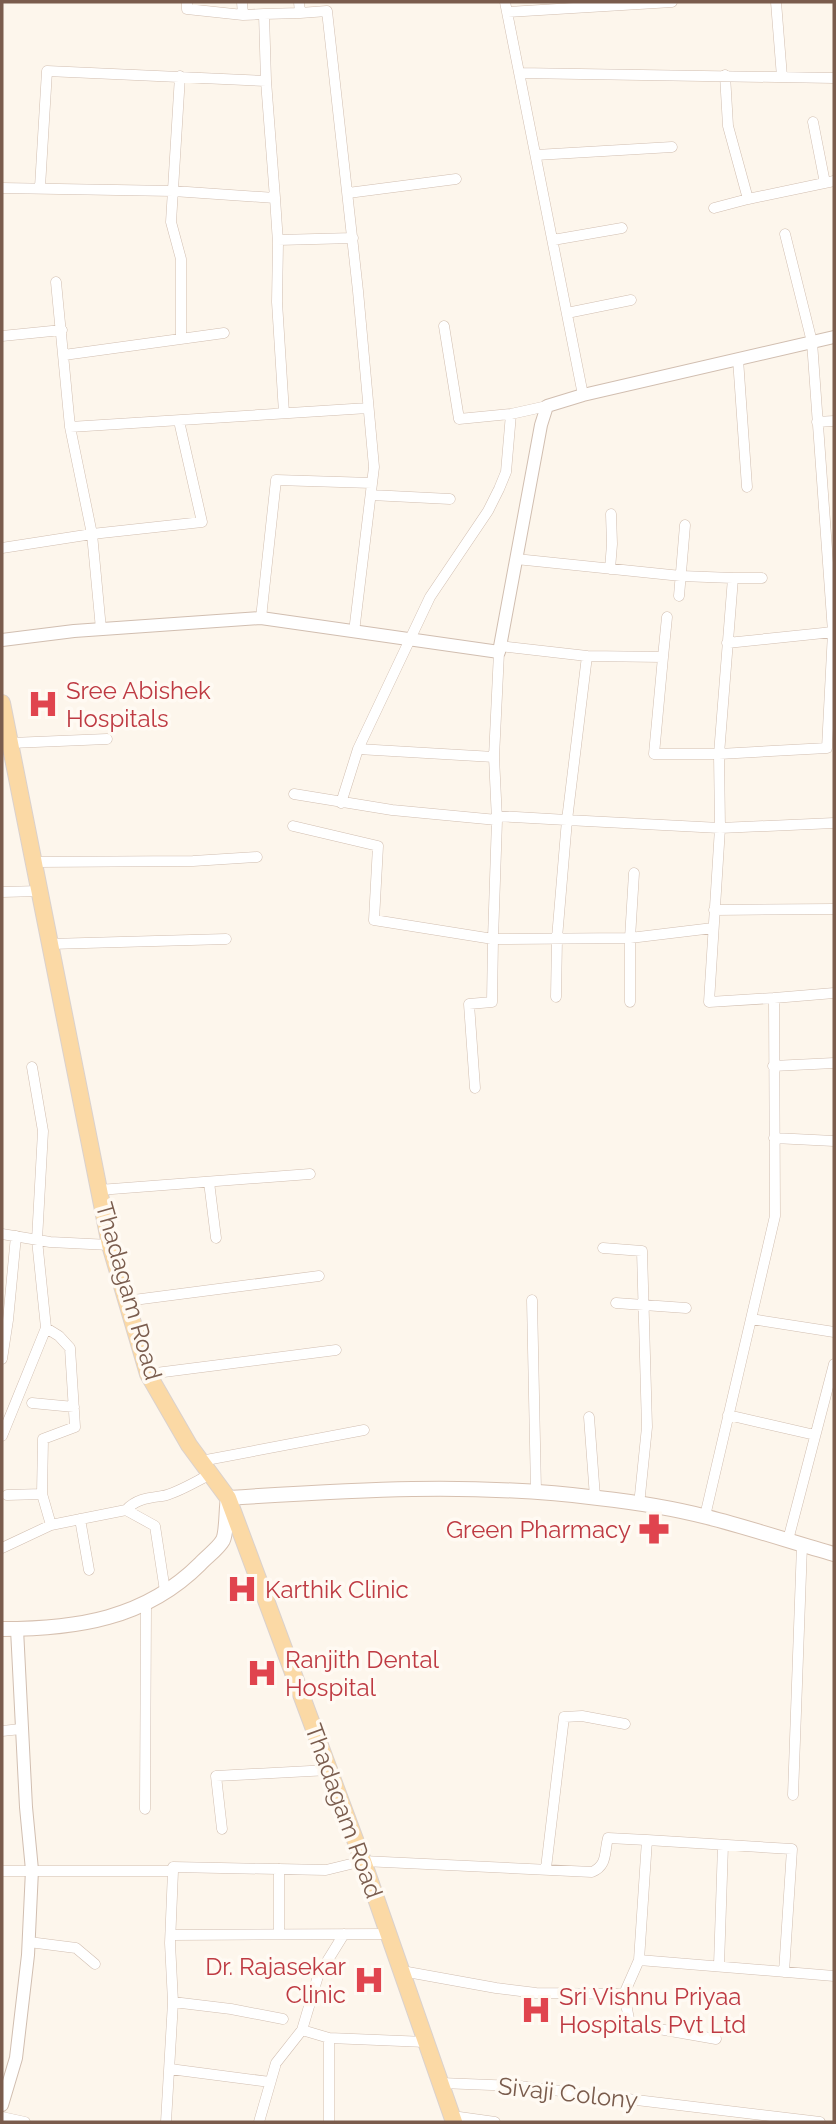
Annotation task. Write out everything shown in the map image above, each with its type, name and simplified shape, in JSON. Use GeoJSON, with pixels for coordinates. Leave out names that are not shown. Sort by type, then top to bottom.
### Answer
{"type":"FeatureCollection","features":[{"type":"Feature","properties":{"kind":"main road","name":"Thadagam Road"},"geometry":{"type":"LineString","coordinates":[[2,703],[110,1245],[148,1374],[228,1498],[363,1861],[453,2119]]}},
{"type":"Feature","properties":{"kind":"main road"},"geometry":{"type":"LineString","coordinates":[[2,1629],[58,1628],[98,1621],[146,1604],[190,1573],[223,1540],[228,1498],[379,1489],[471,1488],[536,1491],[596,1497],[705,1516],[834,1554]]}},
{"type":"Feature","properties":{"kind":"street"},"geometry":{"type":"LineString","coordinates":[[187,2],[187,9],[243,15],[327,11],[353,238],[374,467],[354,632]]}},
{"type":"Feature","properties":{"kind":"street"},"geometry":{"type":"LineString","coordinates":[[242,2],[243,15]]}},
{"type":"Feature","properties":{"kind":"street"},"geometry":{"type":"LineString","coordinates":[[299,2],[300,13]]}},
{"type":"Feature","properties":{"kind":"street"},"geometry":{"type":"LineString","coordinates":[[583,394],[506,7],[672,2]]}},
{"type":"Feature","properties":{"kind":"street"},"geometry":{"type":"LineString","coordinates":[[776,2],[782,77]]}},
{"type":"Feature","properties":{"kind":"street"},"geometry":{"type":"LineString","coordinates":[[264,15],[266,81],[278,240],[277,302],[284,413]]}},
{"type":"Feature","properties":{"kind":"street"},"geometry":{"type":"LineString","coordinates":[[40,187],[47,71],[266,81]]}},
{"type":"Feature","properties":{"kind":"street"},"geometry":{"type":"LineString","coordinates":[[519,73],[834,78]]}},
{"type":"Feature","properties":{"kind":"street"},"geometry":{"type":"LineString","coordinates":[[724,75],[728,126],[748,199]]}},
{"type":"Feature","properties":{"kind":"street"},"geometry":{"type":"LineString","coordinates":[[180,76],[171,222],[181,259],[181,339]]}},
{"type":"Feature","properties":{"kind":"street"},"geometry":{"type":"LineString","coordinates":[[714,208],[830,182],[813,122]]}},
{"type":"Feature","properties":{"kind":"street"},"geometry":{"type":"LineString","coordinates":[[536,156],[672,147]]}},
{"type":"Feature","properties":{"kind":"street"},"geometry":{"type":"LineString","coordinates":[[348,193],[456,179]]}},
{"type":"Feature","properties":{"kind":"street"},"geometry":{"type":"LineString","coordinates":[[2,188],[173,191],[275,198]]}},
{"type":"Feature","properties":{"kind":"street"},"geometry":{"type":"LineString","coordinates":[[553,240],[622,228]]}},
{"type":"Feature","properties":{"kind":"street"},"geometry":{"type":"LineString","coordinates":[[667,617],[654,754],[719,754],[831,748],[833,632],[811,342],[785,234]]}},
{"type":"Feature","properties":{"kind":"street"},"geometry":{"type":"LineString","coordinates":[[278,240],[353,238]]}},
{"type":"Feature","properties":{"kind":"street"},"geometry":{"type":"LineString","coordinates":[[56,282],[70,427],[92,534],[100,629]]}},
{"type":"Feature","properties":{"kind":"street"},"geometry":{"type":"LineString","coordinates":[[567,313],[631,300]]}},
{"type":"Feature","properties":{"kind":"street"},"geometry":{"type":"LineString","coordinates":[[444,326],[459,419],[511,414],[583,394],[834,337]]}},
{"type":"Feature","properties":{"kind":"street"},"geometry":{"type":"LineString","coordinates":[[2,336],[62,330]]}},
{"type":"Feature","properties":{"kind":"street"},"geometry":{"type":"LineString","coordinates":[[64,355],[225,333]]}},
{"type":"Feature","properties":{"kind":"street"},"geometry":{"type":"LineString","coordinates":[[738,359],[747,487]]}},
{"type":"Feature","properties":{"kind":"street"},"geometry":{"type":"LineString","coordinates":[[475,1088],[468,1004],[492,1002],[497,818],[494,757],[500,649],[541,425],[547,406]]}},
{"type":"Feature","properties":{"kind":"street"},"geometry":{"type":"LineString","coordinates":[[70,427],[368,408]]}},
{"type":"Feature","properties":{"kind":"street"},"geometry":{"type":"LineString","coordinates":[[341,803],[358,748],[430,597],[488,511],[499,489],[506,472],[511,414]]}},
{"type":"Feature","properties":{"kind":"street"},"geometry":{"type":"LineString","coordinates":[[2,548],[92,534],[202,522],[179,421]]}},
{"type":"Feature","properties":{"kind":"street"},"geometry":{"type":"LineString","coordinates":[[817,422],[834,421]]}},
{"type":"Feature","properties":{"kind":"street"},"geometry":{"type":"LineString","coordinates":[[261,618],[276,480],[372,483]]}},
{"type":"Feature","properties":{"kind":"street"},"geometry":{"type":"LineString","coordinates":[[371,495],[450,499]]}},
{"type":"Feature","properties":{"kind":"street"},"geometry":{"type":"LineString","coordinates":[[822,497],[834,498]]}},
{"type":"Feature","properties":{"kind":"street"},"geometry":{"type":"LineString","coordinates":[[610,569],[611,514]]}},
{"type":"Feature","properties":{"kind":"street"},"geometry":{"type":"LineString","coordinates":[[679,596],[685,525]]}},
{"type":"Feature","properties":{"kind":"street"},"geometry":{"type":"LineString","coordinates":[[516,559],[681,576],[762,578]]}},
{"type":"Feature","properties":{"kind":"street"},"geometry":{"type":"LineString","coordinates":[[733,578],[719,754],[720,828],[709,1002],[834,993]]}},
{"type":"Feature","properties":{"kind":"street"},"geometry":{"type":"LineString","coordinates":[[2,640],[100,629],[261,618],[500,649],[587,656],[663,657]]}},
{"type":"Feature","properties":{"kind":"street"},"geometry":{"type":"LineString","coordinates":[[726,643],[833,632]]}},
{"type":"Feature","properties":{"kind":"street"},"geometry":{"type":"LineString","coordinates":[[556,997],[557,938],[567,820],[587,656]]}},
{"type":"Feature","properties":{"kind":"street"},"geometry":{"type":"LineString","coordinates":[[11,743],[107,739]]}},
{"type":"Feature","properties":{"kind":"street"},"geometry":{"type":"LineString","coordinates":[[358,748],[494,757]]}},
{"type":"Feature","properties":{"kind":"street"},"geometry":{"type":"LineString","coordinates":[[294,794],[341,803],[497,818],[720,828],[834,823]]}},
{"type":"Feature","properties":{"kind":"street"},"geometry":{"type":"LineString","coordinates":[[293,826],[378,846],[373,920],[493,939],[630,938],[713,928]]}},
{"type":"Feature","properties":{"kind":"street"},"geometry":{"type":"LineString","coordinates":[[35,862],[193,861],[257,857]]}},
{"type":"Feature","properties":{"kind":"street"},"geometry":{"type":"LineString","coordinates":[[630,1002],[634,873]]}},
{"type":"Feature","properties":{"kind":"street"},"geometry":{"type":"LineString","coordinates":[[2,892],[40,891]]}},
{"type":"Feature","properties":{"kind":"street"},"geometry":{"type":"LineString","coordinates":[[714,910],[834,909]]}},
{"type":"Feature","properties":{"kind":"street"},"geometry":{"type":"LineString","coordinates":[[50,944],[226,939]]}},
{"type":"Feature","properties":{"kind":"street"},"geometry":{"type":"LineString","coordinates":[[705,1516],[775,1216],[774,998]]}},
{"type":"Feature","properties":{"kind":"street"},"geometry":{"type":"LineString","coordinates":[[773,1066],[834,1063]]}},
{"type":"Feature","properties":{"kind":"street"},"geometry":{"type":"LineString","coordinates":[[2,1436],[46,1328],[37,1240],[43,1131],[32,1067]]}},
{"type":"Feature","properties":{"kind":"street"},"geometry":{"type":"LineString","coordinates":[[774,1138],[834,1141]]}},
{"type":"Feature","properties":{"kind":"street"},"geometry":{"type":"LineString","coordinates":[[99,1190],[310,1174]]}},
{"type":"Feature","properties":{"kind":"street"},"geometry":{"type":"LineString","coordinates":[[209,1182],[216,1238]]}},
{"type":"Feature","properties":{"kind":"street"},"geometry":{"type":"LineString","coordinates":[[2,1234],[37,1240],[110,1245]]}},
{"type":"Feature","properties":{"kind":"street"},"geometry":{"type":"LineString","coordinates":[[2,1359],[16,1236]]}},
{"type":"Feature","properties":{"kind":"street"},"geometry":{"type":"LineString","coordinates":[[603,1248],[642,1251],[647,1427],[639,1505]]}},
{"type":"Feature","properties":{"kind":"street"},"geometry":{"type":"LineString","coordinates":[[127,1301],[319,1276]]}},
{"type":"Feature","properties":{"kind":"street"},"geometry":{"type":"LineString","coordinates":[[532,1300],[536,1491]]}},
{"type":"Feature","properties":{"kind":"street"},"geometry":{"type":"LineString","coordinates":[[616,1303],[686,1308]]}},
{"type":"Feature","properties":{"kind":"street"},"geometry":{"type":"LineString","coordinates":[[751,1319],[834,1332]]}},
{"type":"Feature","properties":{"kind":"street"},"geometry":{"type":"LineString","coordinates":[[46,1328],[59,1336],[70,1348],[75,1427],[43,1439],[42,1494],[51,1525]]}},
{"type":"Feature","properties":{"kind":"street"},"geometry":{"type":"LineString","coordinates":[[148,1374],[336,1350]]}},
{"type":"Feature","properties":{"kind":"street"},"geometry":{"type":"LineString","coordinates":[[793,1795],[795,1542],[815,1434],[834,1364]]}},
{"type":"Feature","properties":{"kind":"street"},"geometry":{"type":"LineString","coordinates":[[32,1403],[74,1407]]}},
{"type":"Feature","properties":{"kind":"street"},"geometry":{"type":"LineString","coordinates":[[728,1415],[815,1434]]}},
{"type":"Feature","properties":{"kind":"street"},"geometry":{"type":"LineString","coordinates":[[589,1417],[596,1497]]}},
{"type":"Feature","properties":{"kind":"street"},"geometry":{"type":"LineString","coordinates":[[2,1548],[51,1525],[126,1510],[132,1503],[154,1495],[163,1496],[206,1467],[364,1430]]}},
{"type":"Feature","properties":{"kind":"street"},"geometry":{"type":"LineString","coordinates":[[7,1495],[42,1494]]}},
{"type":"Feature","properties":{"kind":"street"},"geometry":{"type":"LineString","coordinates":[[126,1510],[155,1526],[165,1591]]}},
{"type":"Feature","properties":{"kind":"street"},"geometry":{"type":"LineString","coordinates":[[80,1519],[89,1570]]}},
{"type":"Feature","properties":{"kind":"street"},"geometry":{"type":"LineString","coordinates":[[145,1809],[146,1604]]}},
{"type":"Feature","properties":{"kind":"street"},"geometry":{"type":"LineString","coordinates":[[2,2105],[16,2058],[29,1942],[32,1870],[21,1729],[17,1629]]}},
{"type":"Feature","properties":{"kind":"street"},"geometry":{"type":"LineString","coordinates":[[546,1868],[564,1717],[582,1716],[625,1724]]}},
{"type":"Feature","properties":{"kind":"street"},"geometry":{"type":"LineString","coordinates":[[2,1731],[21,1729]]}},
{"type":"Feature","properties":{"kind":"street"},"geometry":{"type":"LineString","coordinates":[[222,1829],[216,1776],[330,1770]]}},
{"type":"Feature","properties":{"kind":"street"},"geometry":{"type":"LineString","coordinates":[[166,2122],[173,2002],[173,1867],[327,1870],[363,1861],[592,1872],[605,1860],[608,1838],[792,1849],[784,1972]]}},
{"type":"Feature","properties":{"kind":"street"},"geometry":{"type":"LineString","coordinates":[[647,1840],[639,1960],[624,1994],[630,2024],[716,2039]]}},
{"type":"Feature","properties":{"kind":"street"},"geometry":{"type":"LineString","coordinates":[[719,1965],[723,1845]]}},
{"type":"Feature","properties":{"kind":"street"},"geometry":{"type":"LineString","coordinates":[[279,1869],[279,1934]]}},
{"type":"Feature","properties":{"kind":"street"},"geometry":{"type":"LineString","coordinates":[[2,1871],[173,1871]]}},
{"type":"Feature","properties":{"kind":"street"},"geometry":{"type":"LineString","coordinates":[[259,2122],[276,2063],[302,2031],[318,1976],[344,1934]]}},
{"type":"Feature","properties":{"kind":"street"},"geometry":{"type":"LineString","coordinates":[[171,1935],[389,1934]]}},
{"type":"Feature","properties":{"kind":"street"},"geometry":{"type":"LineString","coordinates":[[29,1942],[76,1948],[94,1964]]}},
{"type":"Feature","properties":{"kind":"street"},"geometry":{"type":"LineString","coordinates":[[639,1960],[834,1976]]}},
{"type":"Feature","properties":{"kind":"street"},"geometry":{"type":"LineString","coordinates":[[401,1971],[536,1993],[624,1994]]}},
{"type":"Feature","properties":{"kind":"street"},"geometry":{"type":"LineString","coordinates":[[173,2002],[283,2019]]}},
{"type":"Feature","properties":{"kind":"street"},"geometry":{"type":"LineString","coordinates":[[302,2031],[329,2038],[426,2042]]}},
{"type":"Feature","properties":{"kind":"street"},"geometry":{"type":"LineString","coordinates":[[329,2038],[329,2122]]}},
{"type":"Feature","properties":{"kind":"street"},"geometry":{"type":"LineString","coordinates":[[170,2069],[270,2082]]}},
{"type":"Feature","properties":{"kind":"street","name":"Sivaji Colony"},"geometry":{"type":"LineString","coordinates":[[440,2083],[519,2086],[820,2122]]}},
{"type":"Feature","properties":{"kind":"street"},"geometry":{"type":"LineString","coordinates":[[2,2117],[25,2122]]}},
{"type":"Feature","properties":{"kind":"street","name":"Sivaji Colony"},"geometry":{"type":"LineString","coordinates":[[453,2119],[495,2122]]}},
{"type":"Feature","properties":{"kind":"place","name":"Sree Abishek Hospitals"},"geometry":{"type":"Point","coordinates":[43,704]}},
{"type":"Feature","properties":{"kind":"place","name":"Green Pharmacy"},"geometry":{"type":"Point","coordinates":[654,1529]}},
{"type":"Feature","properties":{"kind":"place","name":"Karthik Clinic"},"geometry":{"type":"Point","coordinates":[242,1589]}},
{"type":"Feature","properties":{"kind":"place","name":"Ranjith Dental Hospital"},"geometry":{"type":"Point","coordinates":[262,1673]}},
{"type":"Feature","properties":{"kind":"place","name":"Dr. Rajasekar Clinic"},"geometry":{"type":"Point","coordinates":[369,1980]}},
{"type":"Feature","properties":{"kind":"place","name":"Sri Vishnu Priyaa Hospitals Pvt Ltd"},"geometry":{"type":"Point","coordinates":[536,2010]}}]}
